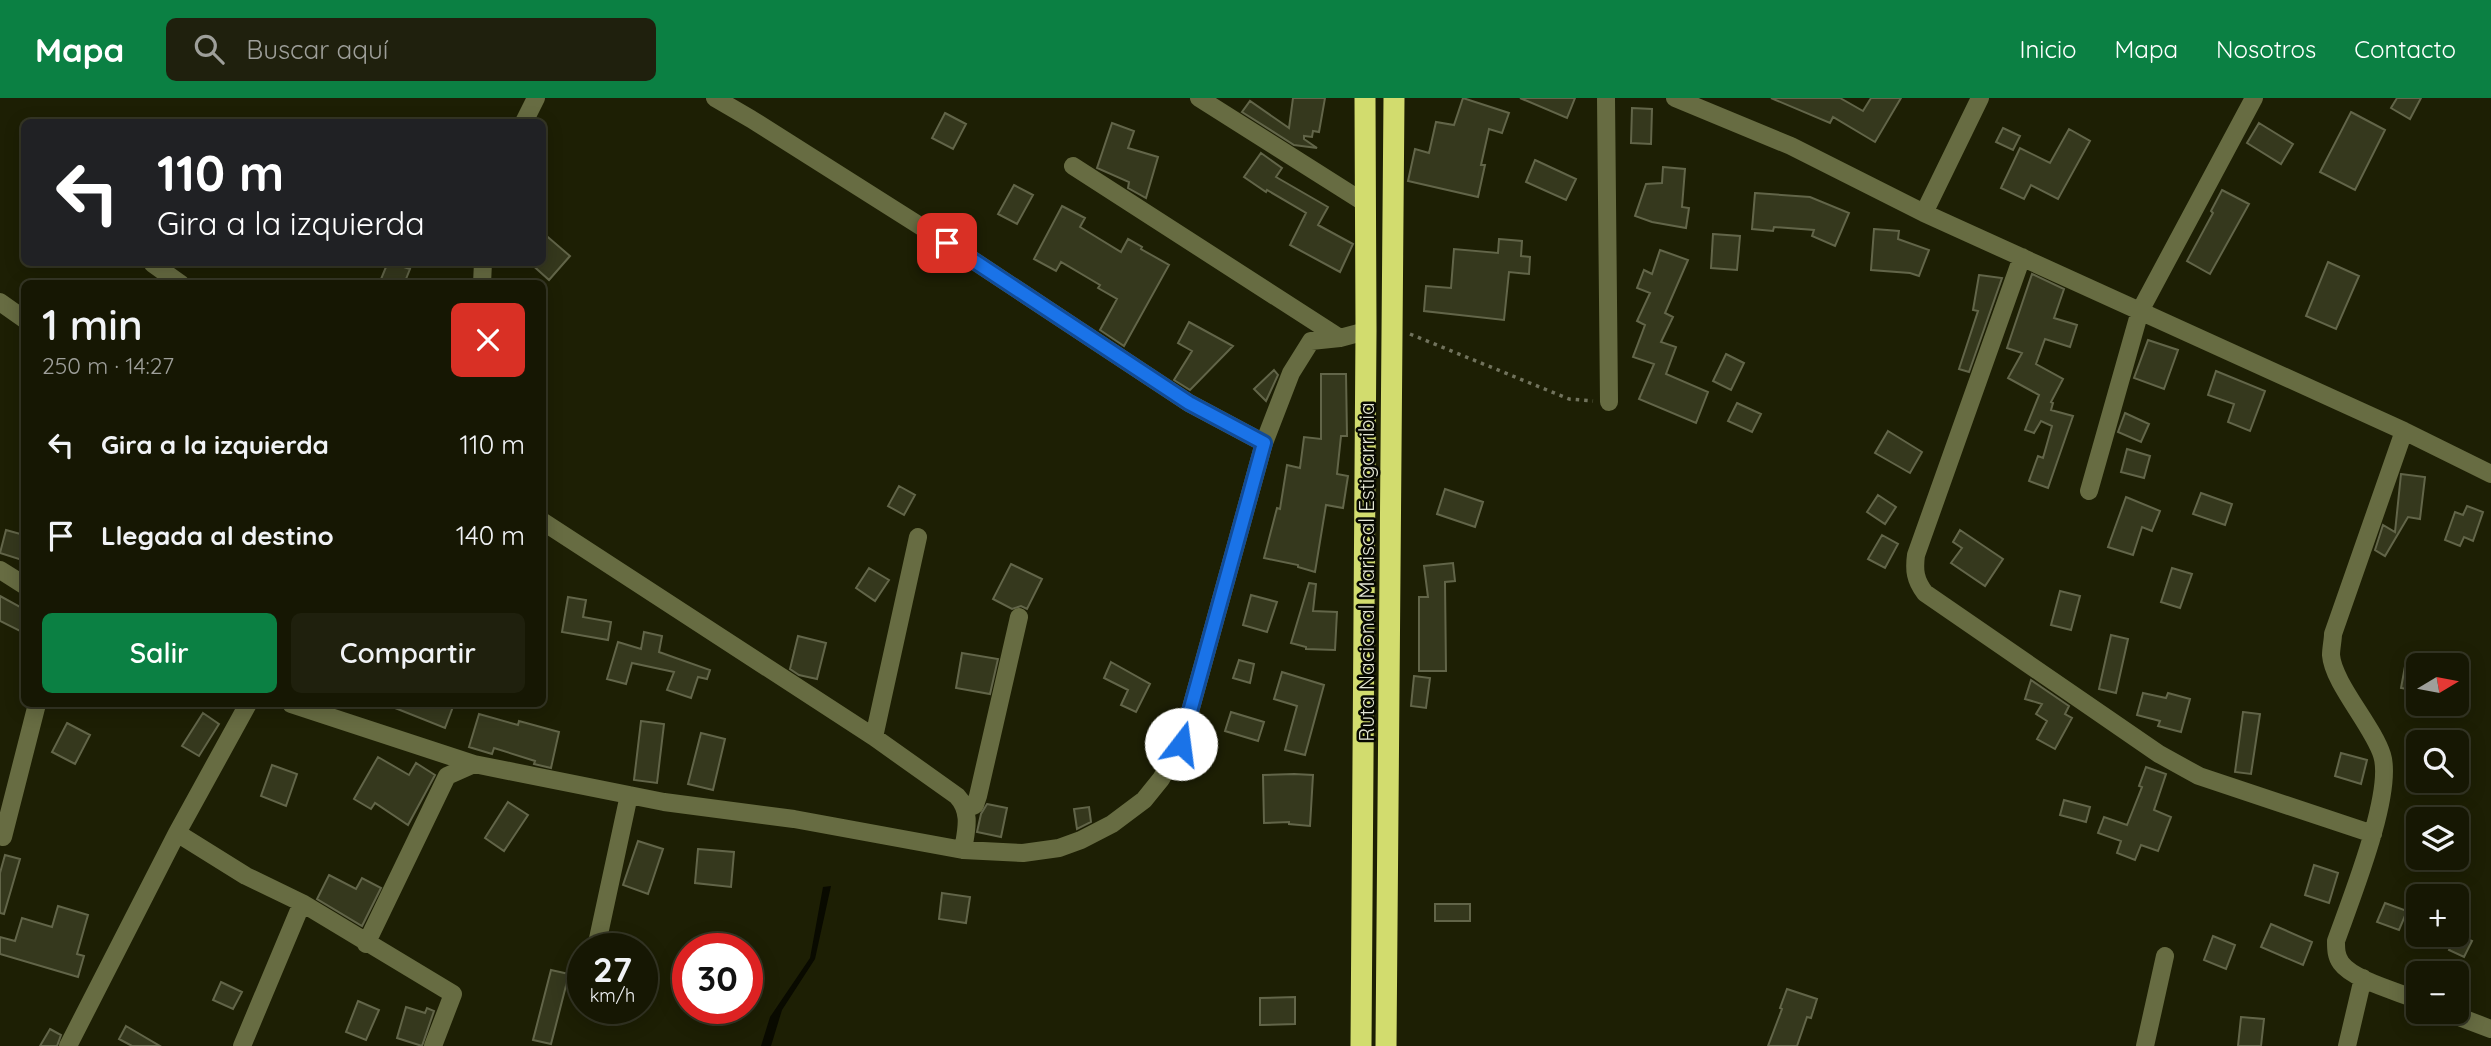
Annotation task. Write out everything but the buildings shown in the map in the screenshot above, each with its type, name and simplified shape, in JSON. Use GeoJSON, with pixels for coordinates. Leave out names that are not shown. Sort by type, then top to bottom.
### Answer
{"type":"FeatureCollection","features":[{"type":"Feature","properties":{"kind":"highway","name":"Ruta Nacional Mariscal Estigarribia"},"geometry":{"type":"LineString","coordinates":[[1361,1046],[1365,98]]}},
{"type":"Feature","properties":{"kind":"highway","name":"Ruta Nacional Mariscal Estigarribia"},"geometry":{"type":"LineString","coordinates":[[1386,1046],[1394,98]]}},
{"type":"Feature","properties":{"kind":"street"},"geometry":{"type":"LineString","coordinates":[[526,119],[536,98]]}},
{"type":"Feature","properties":{"kind":"street"},"geometry":{"type":"LineString","coordinates":[[715,98],[958,250],[1189,403],[1264,443]]}},
{"type":"Feature","properties":{"kind":"street"},"geometry":{"type":"LineString","coordinates":[[1199,98],[1365,202]]}},
{"type":"Feature","properties":{"kind":"street"},"geometry":{"type":"LineString","coordinates":[[1606,98],[1609,402]]}},
{"type":"Feature","properties":{"kind":"street"},"geometry":{"type":"LineString","coordinates":[[1675,98],[1791,146],[1924,213],[2404,430],[2491,474]]}},
{"type":"Feature","properties":{"kind":"street"},"geometry":{"type":"LineString","coordinates":[[1924,213],[1980,98]]}},
{"type":"Feature","properties":{"kind":"street"},"geometry":{"type":"LineString","coordinates":[[2088,491],[2140,311],[2254,98]]}},
{"type":"Feature","properties":{"kind":"street"},"geometry":{"type":"LineString","coordinates":[[1073,166],[1340,338]]}},
{"type":"Feature","properties":{"kind":"street"},"geometry":{"type":"LineString","coordinates":[[2022,257],[1916,555],[1914,568],[1917,582],[1925,593],[2169,760],[2199,776],[2373,834]]}},
{"type":"Feature","properties":{"kind":"street"},"geometry":{"type":"LineString","coordinates":[[156,266],[175,280]]}},
{"type":"Feature","properties":{"kind":"street"},"geometry":{"type":"LineString","coordinates":[[0,302],[21,318]]}},
{"type":"Feature","properties":{"kind":"street"},"geometry":{"type":"LineString","coordinates":[[300,707],[474,764],[664,802],[794,819],[963,850],[1023,853],[1059,848],[1112,824],[1144,800],[1161,779],[1181,744],[1264,443],[1291,373],[1311,341],[1340,338],[1366,331]]}},
{"type":"Feature","properties":{"kind":"street"},"geometry":{"type":"LineString","coordinates":[[2404,430],[2333,634],[2331,656],[2382,755],[2385,775],[2373,834],[2336,941],[2337,954],[2350,973],[2406,995]]}},
{"type":"Feature","properties":{"kind":"street"},"geometry":{"type":"LineString","coordinates":[[546,524],[874,737],[957,796],[966,809],[967,818],[963,850]]}},
{"type":"Feature","properties":{"kind":"street"},"geometry":{"type":"LineString","coordinates":[[874,737],[918,537]]}},
{"type":"Feature","properties":{"kind":"street"},"geometry":{"type":"LineString","coordinates":[[0,570],[21,583]]}},
{"type":"Feature","properties":{"kind":"street"},"geometry":{"type":"LineString","coordinates":[[966,809],[975,805],[978,796],[1019,617]]}},
{"type":"Feature","properties":{"kind":"street"},"geometry":{"type":"LineString","coordinates":[[3,837],[36,707]]}},
{"type":"Feature","properties":{"kind":"street"},"geometry":{"type":"LineString","coordinates":[[68,1046],[177,833],[246,707]]}},
{"type":"Feature","properties":{"kind":"street"},"geometry":{"type":"LineString","coordinates":[[366,944],[447,776],[474,764]]}},
{"type":"Feature","properties":{"kind":"street"},"geometry":{"type":"LineString","coordinates":[[599,933],[629,795]]}},
{"type":"Feature","properties":{"kind":"street"},"geometry":{"type":"LineString","coordinates":[[177,833],[246,876],[302,903],[453,994],[433,1046]]}},
{"type":"Feature","properties":{"kind":"street"},"geometry":{"type":"LineString","coordinates":[[242,1046],[302,903]]}},
{"type":"Feature","properties":{"kind":"street"},"geometry":{"type":"LineString","coordinates":[[2145,1046],[2165,956]]}},
{"type":"Feature","properties":{"kind":"street"},"geometry":{"type":"LineString","coordinates":[[2347,1046],[2363,978]]}},
{"type":"Feature","properties":{"kind":"street"},"geometry":{"type":"LineString","coordinates":[[2469,1021],[2491,1029]]}},
{"type":"Feature","properties":{"kind":"path"},"geometry":{"type":"LineString","coordinates":[[1392,327],[1569,399],[1609,402]]}},
{"type":"Feature","properties":{"kind":"shaded area"},"geometry":{"type":"Polygon","coordinates":[[[831,886],[815,959],[782,1010],[771,1046],[761,1046],[770,1017],[810,958],[823,887],[831,886]]]}},
{"type":"Feature","properties":{"kind":"route"},"geometry":{"type":"LineString","coordinates":[[947,243],[1189,403],[1264,443],[1181,744]]}}]}
